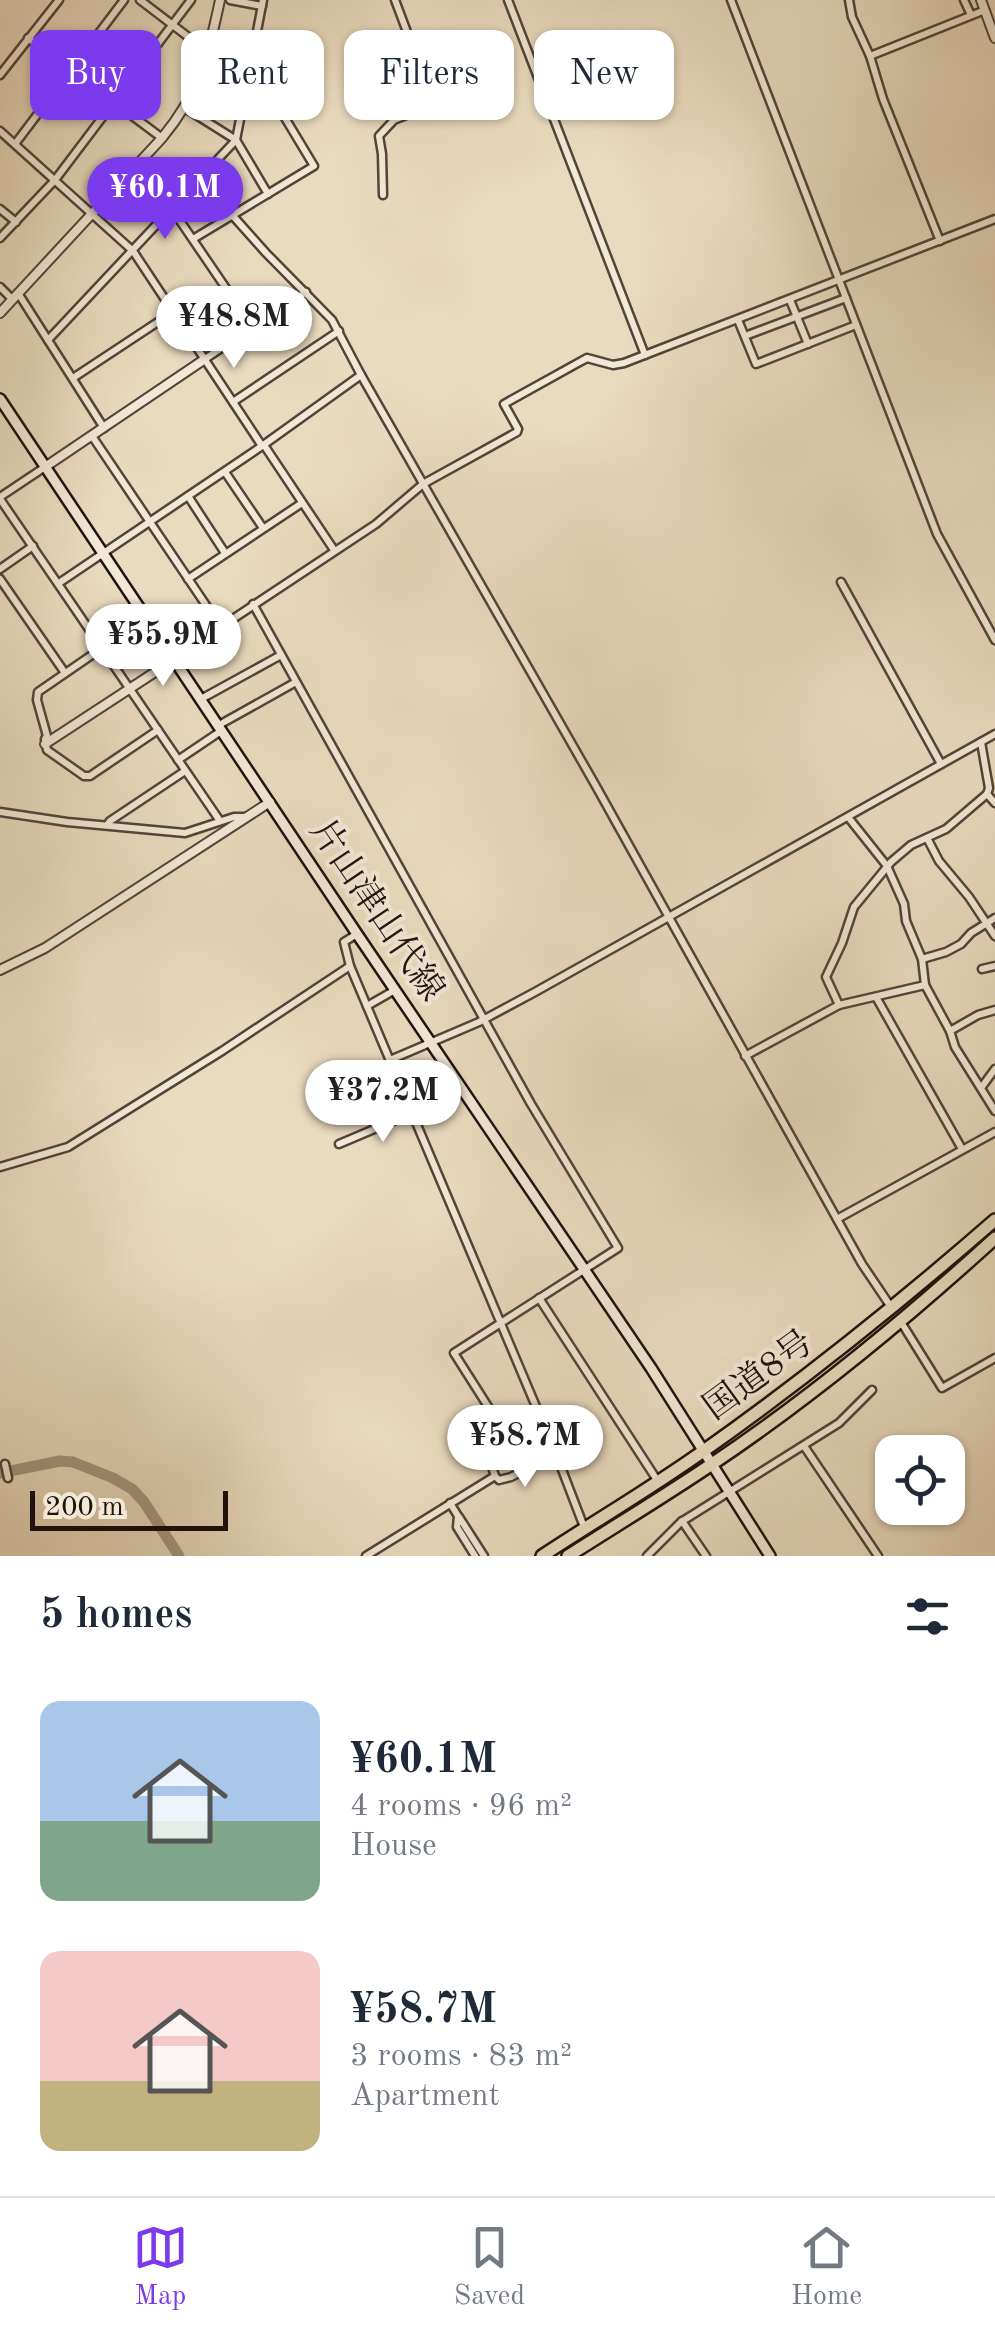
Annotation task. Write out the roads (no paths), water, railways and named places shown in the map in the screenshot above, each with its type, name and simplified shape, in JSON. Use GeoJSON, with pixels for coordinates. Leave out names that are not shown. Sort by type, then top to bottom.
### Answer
{"type":"FeatureCollection","features":[{"type":"Feature","properties":{"kind":"highway","name":"国道8号"},"geometry":{"type":"LineString","coordinates":[[542,1556],[703,1451],[794,1385],[892,1309],[995,1220]]}},
{"type":"Feature","properties":{"kind":"highway","name":"国道8号"},"geometry":{"type":"LineString","coordinates":[[568,1556],[589,1550],[812,1392],[901,1322],[995,1238]]}},
{"type":"Feature","properties":{"kind":"main road","name":"片山津山代線"},"geometry":{"type":"LineString","coordinates":[[0,399],[651,1368],[770,1556]]}},
{"type":"Feature","properties":{"kind":"street"},"geometry":{"type":"LineString","coordinates":[[0,75],[58,0]]}},
{"type":"Feature","properties":{"kind":"street"},"geometry":{"type":"LineString","coordinates":[[102,30],[124,0]]}},
{"type":"Feature","properties":{"kind":"street"},"geometry":{"type":"LineString","coordinates":[[140,0],[181,32]]}},
{"type":"Feature","properties":{"kind":"street"},"geometry":{"type":"LineString","coordinates":[[161,39],[191,0]]}},
{"type":"Feature","properties":{"kind":"street"},"geometry":{"type":"LineString","coordinates":[[214,30],[220,0]]}},
{"type":"Feature","properties":{"kind":"street"},"geometry":{"type":"LineString","coordinates":[[230,0],[263,3],[258,30]]}},
{"type":"Feature","properties":{"kind":"street"},"geometry":{"type":"LineString","coordinates":[[383,195],[379,136],[394,120],[434,104],[395,0]]}},
{"type":"Feature","properties":{"kind":"street"},"geometry":{"type":"LineString","coordinates":[[508,0],[645,355]]}},
{"type":"Feature","properties":{"kind":"street"},"geometry":{"type":"LineString","coordinates":[[732,0],[937,534],[995,640]]}},
{"type":"Feature","properties":{"kind":"street"},"geometry":{"type":"LineString","coordinates":[[849,0],[852,17],[940,241]]}},
{"type":"Feature","properties":{"kind":"street"},"geometry":{"type":"LineString","coordinates":[[964,0],[971,15]]}},
{"type":"Feature","properties":{"kind":"street"},"geometry":{"type":"LineString","coordinates":[[981,0],[995,38]]}},
{"type":"Feature","properties":{"kind":"street"},"geometry":{"type":"LineString","coordinates":[[870,56],[985,10]]}},
{"type":"Feature","properties":{"kind":"street"},"geometry":{"type":"LineString","coordinates":[[0,312],[181,113]]}},
{"type":"Feature","properties":{"kind":"street"},"geometry":{"type":"LineString","coordinates":[[15,144],[34,120]]}},
{"type":"Feature","properties":{"kind":"street"},"geometry":{"type":"LineString","coordinates":[[0,238],[55,180],[100,120]]}},
{"type":"Feature","properties":{"kind":"street"},"geometry":{"type":"LineString","coordinates":[[138,120],[162,138]]}},
{"type":"Feature","properties":{"kind":"street"},"geometry":{"type":"LineString","coordinates":[[204,120],[236,140],[268,194]]}},
{"type":"Feature","properties":{"kind":"street"},"geometry":{"type":"LineString","coordinates":[[48,340],[236,140],[240,120]]}},
{"type":"Feature","properties":{"kind":"street"},"geometry":{"type":"LineString","coordinates":[[193,239],[314,166],[286,120]]}},
{"type":"Feature","properties":{"kind":"street"},"geometry":{"type":"LineString","coordinates":[[0,131],[133,251],[334,550]]}},
{"type":"Feature","properties":{"kind":"street"},"geometry":{"type":"LineString","coordinates":[[0,209],[16,222]]}},
{"type":"Feature","properties":{"kind":"street"},"geometry":{"type":"LineString","coordinates":[[172,210],[253,328]]}},
{"type":"Feature","properties":{"kind":"street"},"geometry":{"type":"LineString","coordinates":[[233,216],[339,331],[870,1278],[892,1309]]}},
{"type":"Feature","properties":{"kind":"street"},"geometry":{"type":"LineString","coordinates":[[46,744],[376,524],[424,484],[518,432],[504,404],[587,358],[613,366],[995,219]]}},
{"type":"Feature","properties":{"kind":"street"},"geometry":{"type":"LineString","coordinates":[[0,287],[15,296],[48,340],[104,428]]}},
{"type":"Feature","properties":{"kind":"street"},"geometry":{"type":"LineString","coordinates":[[220,821],[0,498],[306,292]]}},
{"type":"Feature","properties":{"kind":"street"},"geometry":{"type":"LineString","coordinates":[[744,336],[846,298]]}},
{"type":"Feature","properties":{"kind":"street"},"geometry":{"type":"LineString","coordinates":[[790,300],[808,344]]}},
{"type":"Feature","properties":{"kind":"street"},"geometry":{"type":"LineString","coordinates":[[73,378],[173,312]]}},
{"type":"Feature","properties":{"kind":"street"},"geometry":{"type":"LineString","coordinates":[[738,320],[756,364],[856,325]]}},
{"type":"Feature","properties":{"kind":"street"},"geometry":{"type":"LineString","coordinates":[[233,402],[339,331]]}},
{"type":"Feature","properties":{"kind":"street"},"geometry":{"type":"LineString","coordinates":[[58,583],[362,375]]}},
{"type":"Feature","properties":{"kind":"street"},"geometry":{"type":"LineString","coordinates":[[0,421],[10,414]]}},
{"type":"Feature","properties":{"kind":"street"},"geometry":{"type":"LineString","coordinates":[[92,436],[220,626]]}},
{"type":"Feature","properties":{"kind":"street"},"geometry":{"type":"LineString","coordinates":[[225,472],[263,528]]}},
{"type":"Feature","properties":{"kind":"street"},"geometry":{"type":"LineString","coordinates":[[188,496],[225,553]]}},
{"type":"Feature","properties":{"kind":"street"},"geometry":{"type":"LineString","coordinates":[[188,579],[302,503]]}},
{"type":"Feature","properties":{"kind":"street"},"geometry":{"type":"LineString","coordinates":[[0,568],[33,546]]}},
{"type":"Feature","properties":{"kind":"street"},"geometry":{"type":"LineString","coordinates":[[0,579],[65,673]]}},
{"type":"Feature","properties":{"kind":"street"},"geometry":{"type":"LineString","coordinates":[[841,582],[941,764]]}},
{"type":"Feature","properties":{"kind":"street"},"geometry":{"type":"LineString","coordinates":[[254,604],[531,1104],[618,1248],[454,1354],[501,1427],[485,1444],[494,1476],[499,1480],[511,1477],[556,1454]]}},
{"type":"Feature","properties":{"kind":"street"},"geometry":{"type":"LineString","coordinates":[[102,648],[38,692],[46,744],[53,754],[84,776],[90,776],[158,730]]}},
{"type":"Feature","properties":{"kind":"street"},"geometry":{"type":"LineString","coordinates":[[201,698],[281,655]]}},
{"type":"Feature","properties":{"kind":"street"},"geometry":{"type":"LineString","coordinates":[[178,760],[220,728],[296,682]]}},
{"type":"Feature","properties":{"kind":"street"},"geometry":{"type":"LineString","coordinates":[[390,1060],[484,1019],[995,734]]}},
{"type":"Feature","properties":{"kind":"street"},"geometry":{"type":"LineString","coordinates":[[839,1004],[826,978],[854,907],[904,850],[946,829],[987,794],[981,742]]}},
{"type":"Feature","properties":{"kind":"street"},"geometry":{"type":"LineString","coordinates":[[107,825],[185,771]]}},
{"type":"Feature","properties":{"kind":"street"},"geometry":{"type":"LineString","coordinates":[[987,794],[995,803]]}},
{"type":"Feature","properties":{"kind":"street"},"geometry":{"type":"LineString","coordinates":[[0,970],[45,948],[270,802]]}},
{"type":"Feature","properties":{"kind":"street"},"geometry":{"type":"LineString","coordinates":[[0,812],[186,833],[234,816],[248,817]]}},
{"type":"Feature","properties":{"kind":"street"},"geometry":{"type":"LineString","coordinates":[[848,817],[887,866],[922,959],[924,985],[995,1111]]}},
{"type":"Feature","properties":{"kind":"street"},"geometry":{"type":"LineString","coordinates":[[202,828],[209,843]]}},
{"type":"Feature","properties":{"kind":"street"},"geometry":{"type":"LineString","coordinates":[[927,838],[939,861],[995,936]]}},
{"type":"Feature","properties":{"kind":"street"},"geometry":{"type":"LineString","coordinates":[[922,959],[962,944],[971,933],[995,918]]}},
{"type":"Feature","properties":{"kind":"street"},"geometry":{"type":"LineString","coordinates":[[357,934],[344,942],[350,966],[584,1528]]}},
{"type":"Feature","properties":{"kind":"street"},"geometry":{"type":"LineString","coordinates":[[0,1167],[68,1147],[350,966]]}},
{"type":"Feature","properties":{"kind":"street"},"geometry":{"type":"LineString","coordinates":[[982,968],[995,966]]}},
{"type":"Feature","properties":{"kind":"street"},"geometry":{"type":"LineString","coordinates":[[745,1056],[839,1004],[924,985]]}},
{"type":"Feature","properties":{"kind":"street"},"geometry":{"type":"LineString","coordinates":[[367,1006],[396,990]]}},
{"type":"Feature","properties":{"kind":"street"},"geometry":{"type":"LineString","coordinates":[[876,997],[962,1150]]}},
{"type":"Feature","properties":{"kind":"street"},"geometry":{"type":"LineString","coordinates":[[950,1031],[995,1010]]}},
{"type":"Feature","properties":{"kind":"street"},"geometry":{"type":"LineString","coordinates":[[981,1088],[995,1070]]}},
{"type":"Feature","properties":{"kind":"street"},"geometry":{"type":"LineString","coordinates":[[339,1144],[412,1113]]}},
{"type":"Feature","properties":{"kind":"street"},"geometry":{"type":"LineString","coordinates":[[837,1219],[995,1132]]}},
{"type":"Feature","properties":{"kind":"street"},"geometry":{"type":"LineString","coordinates":[[540,1298],[658,1481]]}},
{"type":"Feature","properties":{"kind":"street"},"geometry":{"type":"LineString","coordinates":[[901,1322],[942,1388],[995,1358]]}},
{"type":"Feature","properties":{"kind":"street"},"geometry":{"type":"LineString","coordinates":[[653,1554],[682,1521],[839,1423],[872,1390]]}},
{"type":"Feature","properties":{"kind":"street"},"geometry":{"type":"LineString","coordinates":[[804,1446],[878,1556]]}},
{"type":"Feature","properties":{"kind":"street"},"geometry":{"type":"LineString","coordinates":[[5,1464],[8,1478]]}},
{"type":"Feature","properties":{"kind":"street"},"geometry":{"type":"LineString","coordinates":[[366,1556],[494,1476]]}},
{"type":"Feature","properties":{"kind":"street"},"geometry":{"type":"LineString","coordinates":[[450,1503],[484,1556]]}},
{"type":"Feature","properties":{"kind":"street"},"geometry":{"type":"LineString","coordinates":[[458,1516],[458,1527],[475,1556]]}},
{"type":"Feature","properties":{"kind":"street"},"geometry":{"type":"LineString","coordinates":[[682,1521],[706,1556]]}},
{"type":"Feature","properties":{"kind":"waterway"},"geometry":{"type":"LineString","coordinates":[[0,1473],[60,1461],[73,1462],[113,1478],[144,1502],[179,1556]]}}]}
